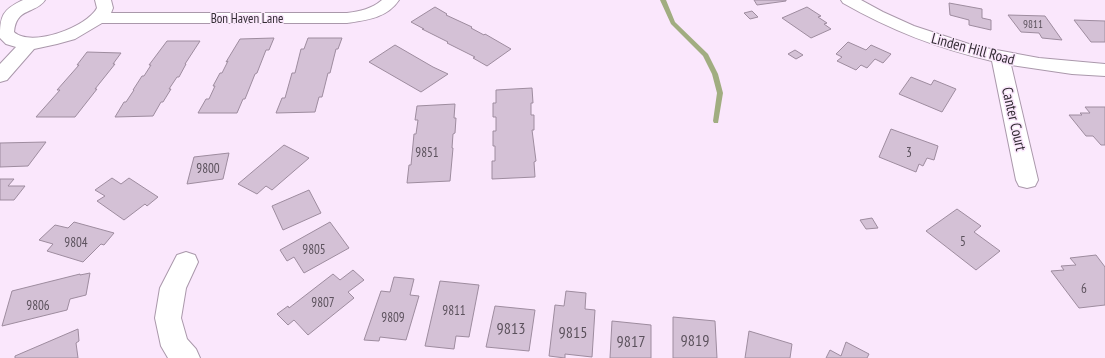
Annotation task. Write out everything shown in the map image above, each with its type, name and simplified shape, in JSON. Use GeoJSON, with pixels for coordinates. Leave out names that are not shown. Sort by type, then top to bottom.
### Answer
{"type":"FeatureCollection","features":[{"type":"Feature","properties":{"kind":"street"},"geometry":{"type":"LineString","coordinates":[[37,0],[26,4],[5,16],[5,33],[12,40],[29,43],[49,41],[69,36],[99,18],[105,8],[103,0]]}},
{"type":"Feature","properties":{"kind":"street","name":"Bon Haven Lane"},"geometry":{"type":"LineString","coordinates":[[99,18],[347,18],[363,16],[375,12],[388,4],[391,0]]}},
{"type":"Feature","properties":{"kind":"street","name":"Linden Hill Road"},"geometry":{"type":"LineString","coordinates":[[848,0],[893,23],[942,42],[1000,58],[1045,66],[1105,70]]}},
{"type":"Feature","properties":{"kind":"street"},"geometry":{"type":"LineString","coordinates":[[0,76],[29,43]]}},
{"type":"Feature","properties":{"kind":"street","name":"Canter Court"},"geometry":{"type":"LineString","coordinates":[[1000,58],[1027,180]]}},
{"type":"Feature","properties":{"kind":"street"},"geometry":{"type":"LineString","coordinates":[[186,262],[173,288],[168,318],[175,346],[186,358]]}},
{"type":"Feature","properties":{"kind":"building"},"geometry":{"type":"Polygon","coordinates":[[[754,0],[786,0],[786,1],[757,5],[754,0]]]}},
{"type":"Feature","properties":{"kind":"building"},"geometry":{"type":"Polygon","coordinates":[[[949,3],[982,9],[982,18],[991,20],[991,30],[969,25],[969,20],[950,15],[949,3]]]}},
{"type":"Feature","properties":{"kind":"building"},"geometry":{"type":"Polygon","coordinates":[[[435,7],[447,14],[446,15],[472,27],[471,28],[511,49],[487,66],[473,58],[475,57],[411,22],[435,7]]]}},
{"type":"Feature","properties":{"kind":"building"},"geometry":{"type":"Polygon","coordinates":[[[807,7],[821,16],[818,17],[827,23],[824,24],[831,29],[811,38],[782,18],[807,7]]]}},
{"type":"Feature","properties":{"kind":"building"},"geometry":{"type":"Polygon","coordinates":[[[752,11],[758,17],[750,19],[744,13],[752,11]]]}},
{"type":"Feature","properties":{"kind":"building"},"geometry":{"type":"Polygon","coordinates":[[[1008,15],[1045,16],[1062,40],[1042,38],[1039,33],[1021,32],[1008,15]]]}},
{"type":"Feature","properties":{"kind":"building"},"geometry":{"type":"Polygon","coordinates":[[[1074,20],[1105,21],[1105,42],[1091,42],[1074,20]]]}},
{"type":"Feature","properties":{"kind":"building"},"geometry":{"type":"Polygon","coordinates":[[[274,38],[269,50],[266,50],[257,73],[255,74],[245,99],[243,99],[237,113],[198,113],[206,99],[209,99],[215,86],[213,86],[220,73],[222,73],[228,61],[226,62],[240,39],[274,38]]]}},
{"type":"Feature","properties":{"kind":"building"},"geometry":{"type":"Polygon","coordinates":[[[308,38],[342,38],[338,49],[336,49],[322,97],[319,97],[315,112],[276,113],[282,98],[285,98],[292,73],[295,73],[301,49],[304,49],[308,38]]]}},
{"type":"Feature","properties":{"kind":"building"},"geometry":{"type":"Polygon","coordinates":[[[167,41],[200,41],[185,64],[179,77],[177,77],[169,89],[171,89],[153,116],[115,117],[151,65],[149,65],[167,41]]]}},
{"type":"Feature","properties":{"kind":"building"},"geometry":{"type":"Polygon","coordinates":[[[848,42],[866,50],[871,45],[891,54],[883,63],[875,59],[867,68],[861,65],[856,70],[837,61],[842,57],[836,54],[848,42]]]}},
{"type":"Feature","properties":{"kind":"building"},"geometry":{"type":"Polygon","coordinates":[[[395,45],[448,74],[421,92],[369,62],[395,45]]]}},
{"type":"Feature","properties":{"kind":"building"},"geometry":{"type":"Polygon","coordinates":[[[795,50],[803,55],[796,59],[788,54],[795,50]]]}},
{"type":"Feature","properties":{"kind":"building"},"geometry":{"type":"Polygon","coordinates":[[[87,52],[121,53],[113,64],[115,64],[75,117],[36,117],[60,90],[57,90],[79,65],[77,65],[87,52]]]}},
{"type":"Feature","properties":{"kind":"building"},"geometry":{"type":"Polygon","coordinates":[[[911,77],[931,85],[934,80],[956,89],[942,112],[899,94],[911,77]]]}},
{"type":"Feature","properties":{"kind":"building"},"geometry":{"type":"Polygon","coordinates":[[[532,88],[533,103],[531,103],[531,115],[534,115],[534,130],[532,130],[536,161],[534,162],[535,177],[492,179],[492,161],[495,161],[493,131],[496,131],[496,117],[493,117],[493,103],[496,103],[496,90],[532,88]]]}},
{"type":"Feature","properties":{"kind":"building"},"geometry":{"type":"Polygon","coordinates":[[[455,104],[454,118],[456,118],[455,133],[453,134],[450,181],[407,183],[409,165],[411,165],[414,134],[416,134],[418,120],[415,120],[417,106],[455,104]]]}},
{"type":"Feature","properties":{"kind":"building"},"geometry":{"type":"Polygon","coordinates":[[[1085,107],[1105,107],[1105,145],[1101,145],[1093,136],[1086,136],[1069,115],[1082,115],[1080,113],[1090,113],[1085,107]]]}},
{"type":"Feature","properties":{"kind":"building"},"geometry":{"type":"Polygon","coordinates":[[[891,129],[938,146],[934,160],[927,158],[923,166],[919,164],[916,172],[879,157],[891,129]]]}},
{"type":"Feature","properties":{"kind":"building"},"geometry":{"type":"Polygon","coordinates":[[[46,142],[28,166],[0,167],[0,143],[46,142]]]}},
{"type":"Feature","properties":{"kind":"building"},"geometry":{"type":"Polygon","coordinates":[[[284,145],[309,158],[272,190],[266,186],[257,194],[238,184],[284,145]]]}},
{"type":"Feature","properties":{"kind":"building"},"geometry":{"type":"Polygon","coordinates":[[[229,153],[223,179],[187,184],[194,157],[229,153]]]}},
{"type":"Feature","properties":{"kind":"building"},"geometry":{"type":"Polygon","coordinates":[[[112,178],[121,184],[129,178],[158,197],[147,206],[145,204],[124,220],[97,201],[105,196],[95,190],[112,178]]]}},
{"type":"Feature","properties":{"kind":"building"},"geometry":{"type":"Polygon","coordinates":[[[0,179],[14,179],[8,186],[25,186],[14,200],[0,200],[0,179]]]}},
{"type":"Feature","properties":{"kind":"building"},"geometry":{"type":"Polygon","coordinates":[[[309,190],[321,213],[283,230],[272,206],[309,190]]]}},
{"type":"Feature","properties":{"kind":"building"},"geometry":{"type":"Polygon","coordinates":[[[957,209],[981,226],[974,232],[1000,251],[976,270],[926,231],[957,209]]]}},
{"type":"Feature","properties":{"kind":"building"},"geometry":{"type":"Polygon","coordinates":[[[872,218],[878,228],[866,229],[860,220],[872,218]]]}},
{"type":"Feature","properties":{"kind":"building"},"geometry":{"type":"Polygon","coordinates":[[[74,222],[114,233],[104,245],[101,244],[83,262],[47,251],[53,244],[39,240],[55,225],[68,228],[74,222]]]}},
{"type":"Feature","properties":{"kind":"building"},"geometry":{"type":"Polygon","coordinates":[[[330,222],[349,248],[304,273],[294,257],[287,261],[280,250],[330,222]]]}},
{"type":"Feature","properties":{"kind":"building"},"geometry":{"type":"Polygon","coordinates":[[[1096,255],[1105,267],[1105,305],[1079,308],[1051,271],[1064,270],[1061,266],[1076,265],[1070,258],[1096,255]]]}},
{"type":"Feature","properties":{"kind":"building"},"geometry":{"type":"Polygon","coordinates":[[[353,270],[364,280],[348,292],[354,298],[308,335],[294,320],[288,325],[277,314],[288,306],[289,308],[333,274],[340,280],[353,270]]]}},
{"type":"Feature","properties":{"kind":"building"},"geometry":{"type":"Polygon","coordinates":[[[90,273],[86,295],[70,299],[67,310],[2,326],[12,291],[80,274],[90,273]]]}},
{"type":"Feature","properties":{"kind":"building"},"geometry":{"type":"Polygon","coordinates":[[[394,277],[414,279],[410,295],[419,296],[406,340],[380,337],[379,341],[364,340],[381,291],[390,292],[394,277]]]}},
{"type":"Feature","properties":{"kind":"building"},"geometry":{"type":"Polygon","coordinates":[[[440,281],[479,285],[469,337],[456,336],[454,349],[425,346],[440,281]]]}},
{"type":"Feature","properties":{"kind":"building"},"geometry":{"type":"Polygon","coordinates":[[[566,291],[586,293],[585,309],[595,310],[592,357],[565,354],[565,358],[549,356],[555,305],[564,306],[566,291]]]}},
{"type":"Feature","properties":{"kind":"building"},"geometry":{"type":"Polygon","coordinates":[[[495,306],[535,310],[529,351],[486,347],[495,306]]]}},
{"type":"Feature","properties":{"kind":"building"},"geometry":{"type":"Polygon","coordinates":[[[673,317],[715,321],[717,358],[673,358],[673,317]]]}},
{"type":"Feature","properties":{"kind":"building"},"geometry":{"type":"Polygon","coordinates":[[[612,321],[651,325],[651,358],[610,358],[612,321]]]}},
{"type":"Feature","properties":{"kind":"building"},"geometry":{"type":"Polygon","coordinates":[[[78,329],[79,341],[76,343],[78,358],[15,358],[15,356],[78,329]]]}},
{"type":"Feature","properties":{"kind":"building"},"geometry":{"type":"Polygon","coordinates":[[[749,331],[792,344],[790,358],[745,358],[749,331]]]}},
{"type":"Feature","properties":{"kind":"building"},"geometry":{"type":"Polygon","coordinates":[[[846,342],[869,354],[867,358],[826,358],[830,350],[841,356],[846,342]]]}},
{"type":"Feature","properties":{"kind":"waterway"},"geometry":{"type":"LineString","coordinates":[[663,0],[673,23],[706,55],[715,74],[720,93],[716,121]]}}]}
